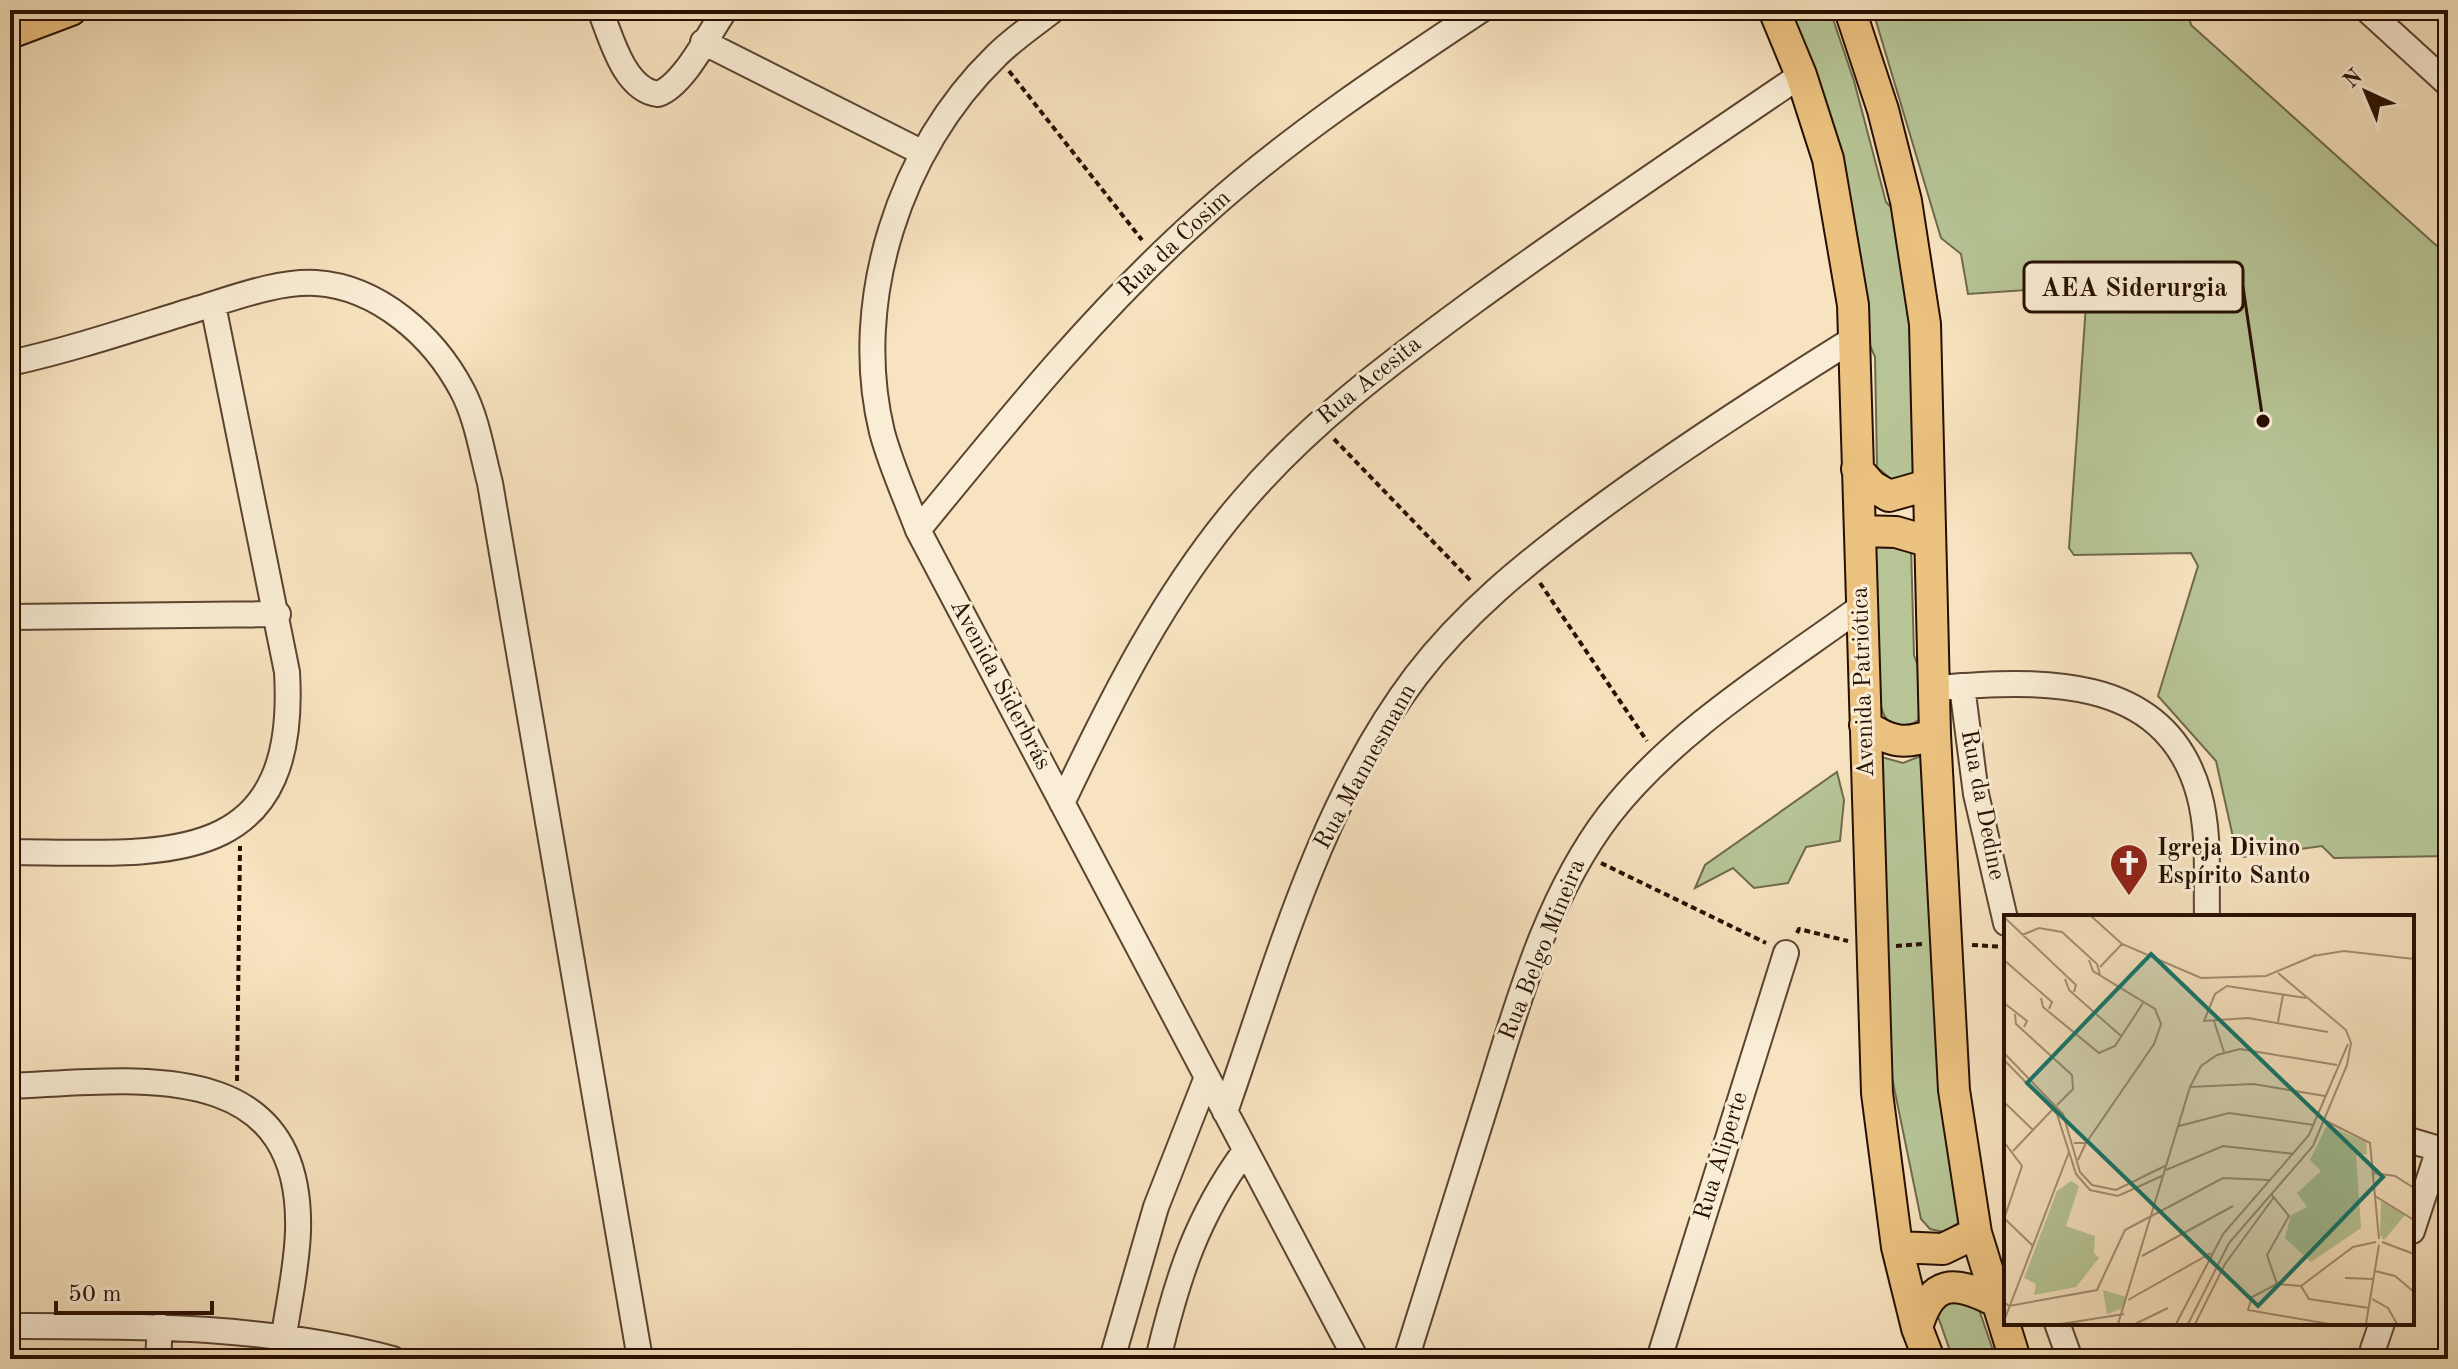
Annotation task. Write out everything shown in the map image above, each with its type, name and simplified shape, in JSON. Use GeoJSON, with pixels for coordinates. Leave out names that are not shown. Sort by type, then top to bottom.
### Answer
{"type":"FeatureCollection","features":[{"type":"Feature","properties":{"kind":"main road"},"geometry":{"type":"LineString","coordinates":[[10,33],[71,10]]}},
{"type":"Feature","properties":{"kind":"main road","name":"Avenida Patriótica"},"geometry":{"type":"LineString","coordinates":[[1774,10],[1801,75],[1828,159],[1844,236],[1855,338],[1877,1093],[1897,1247],[1917,1328],[1929,1359]]}},
{"type":"Feature","properties":{"kind":"main road"},"geometry":{"type":"LineString","coordinates":[[1850,10],[1883,110],[1906,201],[1925,324],[1927,541],[1949,687],[1935,734],[1954,1090],[1976,1233],[2015,1359]]}},
{"type":"Feature","properties":{"kind":"main road"},"geometry":{"type":"LineString","coordinates":[[1857,469],[1872,486],[1889,496],[1928,485]]}},
{"type":"Feature","properties":{"kind":"main road"},"geometry":{"type":"LineString","coordinates":[[1860,531],[1896,532],[1927,541]]}},
{"type":"Feature","properties":{"kind":"main road"},"geometry":{"type":"LineString","coordinates":[[1865,725],[1884,738],[1902,743],[1935,734]]}},
{"type":"Feature","properties":{"kind":"main road"},"geometry":{"type":"LineString","coordinates":[[1897,1247],[1943,1249],[1976,1233]]}},
{"type":"Feature","properties":{"kind":"main road"},"geometry":{"type":"LineString","coordinates":[[1917,1328],[1925,1304],[1946,1287],[1964,1287],[1995,1301]]}},
{"type":"Feature","properties":{"kind":"street"},"geometry":{"type":"LineString","coordinates":[[600,10],[625,66],[651,93],[662,93],[673,85],[725,10]]}},
{"type":"Feature","properties":{"kind":"street","name":"Avenida Siderbrás"},"geometry":{"type":"LineString","coordinates":[[1053,10],[996,55],[946,116],[923,153],[899,208],[883,258],[874,307],[873,355],[882,433],[918,530],[1356,1359]]}},
{"type":"Feature","properties":{"kind":"street","name":"Rua da Cosim"},"geometry":{"type":"LineString","coordinates":[[918,530],[1032,388],[1156,258],[1246,178],[1405,61],[1481,10]]}},
{"type":"Feature","properties":{"kind":"street"},"geometry":{"type":"LineString","coordinates":[[2367,10],[2396,18],[2448,84]]}},
{"type":"Feature","properties":{"kind":"street"},"geometry":{"type":"LineString","coordinates":[[703,42],[923,153]]}},
{"type":"Feature","properties":{"kind":"street","name":"Rua Acesita"},"geometry":{"type":"LineString","coordinates":[[1062,803],[1107,711],[1165,607],[1238,506],[1318,422],[1385,367],[1516,271],[1801,75]]}},
{"type":"Feature","properties":{"kind":"street"},"geometry":{"type":"LineString","coordinates":[[10,363],[295,284],[338,287],[381,305],[423,334],[463,392],[490,483],[640,1359]]}},
{"type":"Feature","properties":{"kind":"street"},"geometry":{"type":"LineString","coordinates":[[10,852],[147,851],[207,838],[240,824],[271,787],[285,752],[289,705],[278,614],[213,305]]}},
{"type":"Feature","properties":{"kind":"street","name":"Rua Mannesmann"},"geometry":{"type":"LineString","coordinates":[[1225,1112],[1314,863],[1386,720],[1416,675],[1488,598],[1526,563],[1632,484],[1855,338]]}},
{"type":"Feature","properties":{"kind":"street","name":"Rua Belgo Mineira"},"geometry":{"type":"LineString","coordinates":[[1406,1359],[1507,1038],[1556,906],[1581,854],[1611,813],[1660,760],[1743,693],[1861,607]]}},
{"type":"Feature","properties":{"kind":"street"},"geometry":{"type":"LineString","coordinates":[[10,617],[278,614]]}},
{"type":"Feature","properties":{"kind":"street"},"geometry":{"type":"LineString","coordinates":[[1949,687],[2054,683],[2091,690],[2147,716],[2182,755],[2199,793],[2206,833],[2207,915]]}},
{"type":"Feature","properties":{"kind":"street","name":"Rua da Dedine"},"geometry":{"type":"LineString","coordinates":[[1949,687],[2004,915]]}},
{"type":"Feature","properties":{"kind":"street","name":"Rua Aliperte"},"geometry":{"type":"LineString","coordinates":[[1659,1359],[1786,953]]}},
{"type":"Feature","properties":{"kind":"street"},"geometry":{"type":"LineString","coordinates":[[1112,1359],[1156,1207],[1207,1077]]}},
{"type":"Feature","properties":{"kind":"street"},"geometry":{"type":"LineString","coordinates":[[10,1086],[141,1081],[210,1089],[237,1101],[278,1143],[293,1181],[298,1232],[284,1335]]}},
{"type":"Feature","properties":{"kind":"street"},"geometry":{"type":"LineString","coordinates":[[2414,1141],[2444,1147],[2414,1226]]}},
{"type":"Feature","properties":{"kind":"street"},"geometry":{"type":"LineString","coordinates":[[1158,1359],[1175,1289],[1195,1232],[1216,1192],[1245,1151]]}},
{"type":"Feature","properties":{"kind":"street"},"geometry":{"type":"LineString","coordinates":[[2058,1325],[2070,1359]]}},
{"type":"Feature","properties":{"kind":"street"},"geometry":{"type":"LineString","coordinates":[[2374,1354],[2381,1325]]}},
{"type":"Feature","properties":{"kind":"street"},"geometry":{"type":"LineString","coordinates":[[10,1326],[160,1326],[284,1335],[393,1359]]}},
{"type":"Feature","properties":{"kind":"street"},"geometry":{"type":"LineString","coordinates":[[158,1359],[160,1326]]}},
{"type":"Feature","properties":{"kind":"street"},"geometry":{"type":"LineString","coordinates":[[1910,1359],[1917,1328]]}},
{"type":"Feature","properties":{"kind":"path"},"geometry":{"type":"LineString","coordinates":[[996,55],[1156,258]]}},
{"type":"Feature","properties":{"kind":"path"},"geometry":{"type":"LineString","coordinates":[[1318,422],[1488,598]]}},
{"type":"Feature","properties":{"kind":"path"},"geometry":{"type":"LineString","coordinates":[[1526,563],[1660,760]]}},
{"type":"Feature","properties":{"kind":"path"},"geometry":{"type":"LineString","coordinates":[[237,1101],[240,824]]}},
{"type":"Feature","properties":{"kind":"path"},"geometry":{"type":"LineString","coordinates":[[1581,854],[1786,953],[1799,929],[1874,947],[1947,943],[2004,947]]}},
{"type":"Feature","properties":{"kind":"green space"},"geometry":{"type":"Polygon","coordinates":[[[1782,10],[1837,10],[1833,19],[1854,81],[1886,202],[1903,220],[1911,287],[1917,471],[1913,476],[1892,480],[1877,467],[1875,357],[1865,334],[1782,10]]]}},
{"type":"Feature","properties":{"kind":"green space"},"geometry":{"type":"Polygon","coordinates":[[[2195,10],[2189,17],[2191,25],[2448,256],[2448,856],[2334,858],[2322,846],[2243,857],[2235,846],[2216,761],[2158,696],[2198,566],[2191,553],[2074,555],[2069,548],[2087,290],[2069,287],[1968,294],[1961,254],[1941,238],[1873,11],[2195,10]]]}},
{"type":"Feature","properties":{"kind":"green space"},"geometry":{"type":"Polygon","coordinates":[[[1875,544],[1911,546],[1914,655],[1922,677],[1924,716],[1911,725],[1889,721],[1880,701],[1876,658],[1875,544]]]}},
{"type":"Feature","properties":{"kind":"green space"},"geometry":{"type":"Polygon","coordinates":[[[1926,754],[1961,1221],[1944,1232],[1930,1229],[1921,1219],[1890,1068],[1878,756],[1903,763],[1926,754]]]}},
{"type":"Feature","properties":{"kind":"green space"},"geometry":{"type":"Polygon","coordinates":[[[1837,772],[1844,800],[1840,841],[1806,847],[1788,883],[1754,888],[1733,868],[1695,888],[1705,865],[1837,772]]]}},
{"type":"Feature","properties":{"kind":"green space"},"geometry":{"type":"Polygon","coordinates":[[[1973,1292],[1996,1359],[1953,1359],[1935,1308],[1973,1292]]]}},
{"type":"Feature","properties":{"kind":"place","name":"AEA Siderurgia"},"geometry":{"type":"Point","coordinates":[2263,421]}},
{"type":"Feature","properties":{"kind":"place","name":"Igreja Divino Espírito Santo"},"geometry":{"type":"Point","coordinates":[2129,897]}}]}
